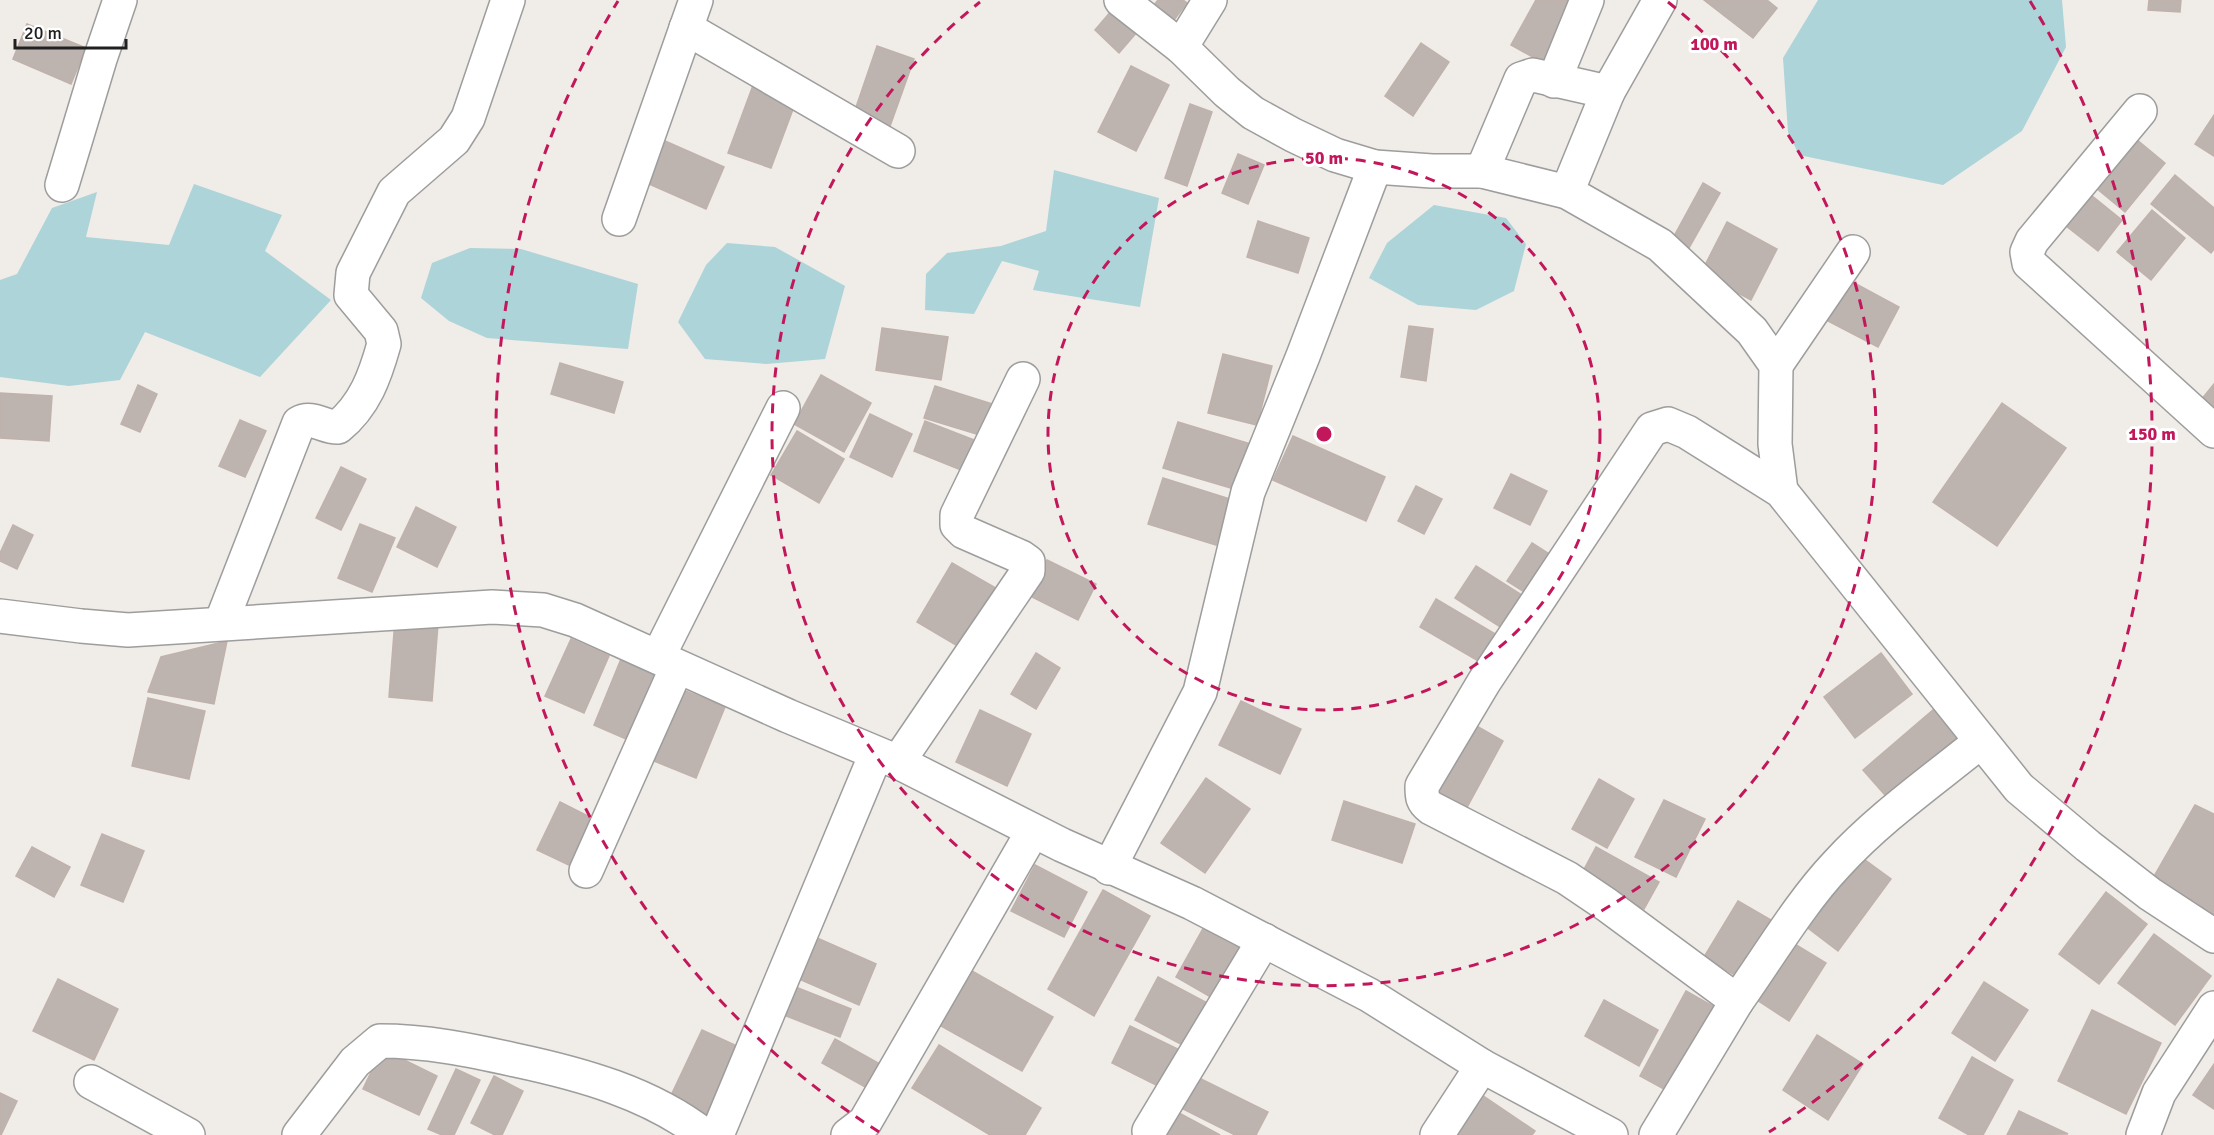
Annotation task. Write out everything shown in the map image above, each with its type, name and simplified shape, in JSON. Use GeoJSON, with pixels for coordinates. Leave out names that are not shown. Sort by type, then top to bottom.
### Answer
{"type":"FeatureCollection","features":[{"type":"Feature","properties":{"kind":"street"},"geometry":{"type":"LineString","coordinates":[[62,185],[120,0]]}},
{"type":"Feature","properties":{"kind":"street"},"geometry":{"type":"LineString","coordinates":[[221,623],[299,423],[310,420],[339,428],[371,386],[384,338],[381,331],[351,295],[353,273],[394,192],[454,140],[468,118],[507,0]]}},
{"type":"Feature","properties":{"kind":"street"},"geometry":{"type":"LineString","coordinates":[[1121,0],[1181,48],[1227,92],[1253,112],[1335,155],[1375,167],[1432,171],[1482,171],[1567,192],[1660,245],[1752,331],[1776,365]]}},
{"type":"Feature","properties":{"kind":"street"},"geometry":{"type":"LineString","coordinates":[[1181,48],[1210,0]]}},
{"type":"Feature","properties":{"kind":"street"},"geometry":{"type":"LineString","coordinates":[[1554,81],[1587,0]]}},
{"type":"Feature","properties":{"kind":"street"},"geometry":{"type":"LineString","coordinates":[[1567,192],[1608,92],[1660,0]]}},
{"type":"Feature","properties":{"kind":"street"},"geometry":{"type":"LineString","coordinates":[[619,219],[691,14],[898,151]]}},
{"type":"Feature","properties":{"kind":"street"},"geometry":{"type":"LineString","coordinates":[[1482,171],[1521,79],[1533,75],[1608,92]]}},
{"type":"Feature","properties":{"kind":"street"},"geometry":{"type":"LineString","coordinates":[[2140,111],[2032,241],[2027,252],[2029,263],[2214,431]]}},
{"type":"Feature","properties":{"kind":"street"},"geometry":{"type":"LineString","coordinates":[[1109,868],[1200,692],[1248,492],[1375,167]]}},
{"type":"Feature","properties":{"kind":"street"},"geometry":{"type":"LineString","coordinates":[[1781,491],[1775,444],[1776,365],[1852,252]]}},
{"type":"Feature","properties":{"kind":"street"},"geometry":{"type":"LineString","coordinates":[[717,1135],[887,758],[1028,571],[1028,562],[1022,557],[964,532],[957,525],[957,515],[1023,379]]}},
{"type":"Feature","properties":{"kind":"street"},"geometry":{"type":"LineString","coordinates":[[586,871],[667,662],[783,408]]}},
{"type":"Feature","properties":{"kind":"street"},"geometry":{"type":"LineString","coordinates":[[1737,1001],[1567,878],[1423,802],[1422,786],[1484,682],[1652,429],[1668,424],[1687,432],[1781,491],[2019,788],[2150,894],[2214,936]]}},
{"type":"Feature","properties":{"kind":"street"},"geometry":{"type":"LineString","coordinates":[[0,616],[128,630],[492,607],[543,610],[575,620],[887,758],[1109,868],[1191,903],[1369,995],[1482,1066],[1611,1135]]}},
{"type":"Feature","properties":{"kind":"street"},"geometry":{"type":"LineString","coordinates":[[1656,1135],[1737,1001],[1835,866],[1855,844],[1980,741]]}},
{"type":"Feature","properties":{"kind":"street"},"geometry":{"type":"LineString","coordinates":[[863,1131],[1033,831]]}},
{"type":"Feature","properties":{"kind":"street"},"geometry":{"type":"LineString","coordinates":[[1149,1131],[1264,940]]}},
{"type":"Feature","properties":{"kind":"street"},"geometry":{"type":"LineString","coordinates":[[2143,1135],[2159,1094],[2214,1008]]}},
{"type":"Feature","properties":{"kind":"street"},"geometry":{"type":"LineString","coordinates":[[299,1135],[356,1062],[380,1041],[410,1041],[467,1049],[552,1068],[620,1088],[686,1121],[704,1135]]}},
{"type":"Feature","properties":{"kind":"street"},"geometry":{"type":"LineString","coordinates":[[1437,1135],[1482,1066]]}},
{"type":"Feature","properties":{"kind":"street"},"geometry":{"type":"LineString","coordinates":[[91,1082],[188,1135]]}},
{"type":"Feature","properties":{"kind":"water"},"geometry":{"type":"Polygon","coordinates":[[[1818,0],[2062,0],[2066,47],[2022,131],[1943,185],[1799,155],[1788,132],[1783,58],[1818,0]]]}},
{"type":"Feature","properties":{"kind":"water"},"geometry":{"type":"Polygon","coordinates":[[[1054,170],[1159,198],[1140,307],[1033,290],[1039,271],[1002,261],[974,314],[925,310],[926,274],[947,253],[1001,246],[1046,231],[1054,170]]]}},
{"type":"Feature","properties":{"kind":"water"},"geometry":{"type":"Polygon","coordinates":[[[194,184],[282,215],[265,251],[331,300],[260,377],[145,332],[120,380],[69,386],[0,377],[0,280],[17,274],[52,208],[97,192],[86,237],[169,245],[194,184]]]}},
{"type":"Feature","properties":{"kind":"water"},"geometry":{"type":"Polygon","coordinates":[[[1434,205],[1506,218],[1526,244],[1514,291],[1476,310],[1418,305],[1369,278],[1387,243],[1434,205]]]}},
{"type":"Feature","properties":{"kind":"water"},"geometry":{"type":"Polygon","coordinates":[[[727,243],[775,247],[845,286],[825,359],[766,364],[705,359],[678,322],[706,265],[727,243]]]}},
{"type":"Feature","properties":{"kind":"water"},"geometry":{"type":"Polygon","coordinates":[[[470,248],[521,249],[638,284],[628,349],[487,338],[449,321],[421,298],[432,263],[470,248]]]}},
{"type":"Feature","properties":{"kind":"building"},"geometry":{"type":"Polygon","coordinates":[[[1158,0],[1183,0],[1187,3],[1174,20],[1154,5],[1158,0]]]}},
{"type":"Feature","properties":{"kind":"building"},"geometry":{"type":"Polygon","coordinates":[[[1536,0],[1581,0],[1547,65],[1511,45],[1536,0]]]}},
{"type":"Feature","properties":{"kind":"building"},"geometry":{"type":"Polygon","coordinates":[[[1704,0],[1767,0],[1777,8],[1753,38],[1704,0]]]}},
{"type":"Feature","properties":{"kind":"building"},"geometry":{"type":"Polygon","coordinates":[[[2149,0],[2181,0],[2180,12],[2148,10],[2149,0]]]}},
{"type":"Feature","properties":{"kind":"building"},"geometry":{"type":"Polygon","coordinates":[[[1112,10],[1137,32],[1119,53],[1095,30],[1112,10]]]}},
{"type":"Feature","properties":{"kind":"building"},"geometry":{"type":"Polygon","coordinates":[[[27,24],[86,48],[71,84],[13,59],[27,24]]]}},
{"type":"Feature","properties":{"kind":"building"},"geometry":{"type":"Polygon","coordinates":[[[1421,43],[1449,62],[1413,116],[1385,96],[1421,43]]]}},
{"type":"Feature","properties":{"kind":"building"},"geometry":{"type":"Polygon","coordinates":[[[877,46],[914,59],[889,129],[853,116],[877,46]]]}},
{"type":"Feature","properties":{"kind":"building"},"geometry":{"type":"Polygon","coordinates":[[[1131,66],[1169,85],[1136,151],[1098,132],[1131,66]]]}},
{"type":"Feature","properties":{"kind":"building"},"geometry":{"type":"Polygon","coordinates":[[[755,80],[798,96],[771,168],[728,153],[755,80]]]}},
{"type":"Feature","properties":{"kind":"building"},"geometry":{"type":"Polygon","coordinates":[[[1190,104],[1212,112],[1187,186],[1165,178],[1190,104]]]}},
{"type":"Feature","properties":{"kind":"building"},"geometry":{"type":"Polygon","coordinates":[[[2214,115],[2214,156],[2195,144],[2214,115]]]}},
{"type":"Feature","properties":{"kind":"building"},"geometry":{"type":"Polygon","coordinates":[[[2136,139],[2165,163],[2125,212],[2096,188],[2136,139]]]}},
{"type":"Feature","properties":{"kind":"building"},"geometry":{"type":"Polygon","coordinates":[[[665,141],[724,167],[706,209],[647,183],[665,141]]]}},
{"type":"Feature","properties":{"kind":"building"},"geometry":{"type":"Polygon","coordinates":[[[1238,154],[1264,165],[1248,204],[1222,193],[1238,154]]]}},
{"type":"Feature","properties":{"kind":"building"},"geometry":{"type":"Polygon","coordinates":[[[2175,175],[2214,208],[2214,249],[2211,253],[2151,204],[2175,175]]]}},
{"type":"Feature","properties":{"kind":"building"},"geometry":{"type":"Polygon","coordinates":[[[1703,183],[1720,193],[1689,248],[1673,238],[1703,183]]]}},
{"type":"Feature","properties":{"kind":"building"},"geometry":{"type":"Polygon","coordinates":[[[2091,195],[2122,220],[2098,251],[2066,226],[2091,195]]]}},
{"type":"Feature","properties":{"kind":"building"},"geometry":{"type":"Polygon","coordinates":[[[2152,210],[2185,238],[2151,280],[2117,252],[2152,210]]]}},
{"type":"Feature","properties":{"kind":"building"},"geometry":{"type":"Polygon","coordinates":[[[1258,221],[1309,238],[1298,273],[1247,257],[1258,221]]]}},
{"type":"Feature","properties":{"kind":"building"},"geometry":{"type":"Polygon","coordinates":[[[1727,222],[1777,249],[1751,300],[1701,273],[1727,222]]]}},
{"type":"Feature","properties":{"kind":"building"},"geometry":{"type":"Polygon","coordinates":[[[1845,278],[1899,307],[1878,347],[1824,319],[1845,278]]]}},
{"type":"Feature","properties":{"kind":"building"},"geometry":{"type":"Polygon","coordinates":[[[1409,326],[1433,329],[1426,381],[1401,377],[1409,326]]]}},
{"type":"Feature","properties":{"kind":"building"},"geometry":{"type":"Polygon","coordinates":[[[882,328],[948,337],[941,380],[876,370],[882,328]]]}},
{"type":"Feature","properties":{"kind":"building"},"geometry":{"type":"Polygon","coordinates":[[[1223,354],[1272,366],[1257,425],[1208,413],[1223,354]]]}},
{"type":"Feature","properties":{"kind":"building"},"geometry":{"type":"Polygon","coordinates":[[[560,363],[623,382],[614,413],[551,394],[560,363]]]}},
{"type":"Feature","properties":{"kind":"building"},"geometry":{"type":"Polygon","coordinates":[[[821,375],[871,403],[844,452],[794,424],[821,375]]]}},
{"type":"Feature","properties":{"kind":"building"},"geometry":{"type":"Polygon","coordinates":[[[2214,384],[2214,419],[2197,405],[2214,384]]]}},
{"type":"Feature","properties":{"kind":"building"},"geometry":{"type":"Polygon","coordinates":[[[138,385],[157,394],[140,432],[121,424],[138,385]]]}},
{"type":"Feature","properties":{"kind":"building"},"geometry":{"type":"Polygon","coordinates":[[[935,386],[1002,407],[993,439],[924,418],[935,386]]]}},
{"type":"Feature","properties":{"kind":"building"},"geometry":{"type":"Polygon","coordinates":[[[0,393],[52,396],[49,441],[0,438],[0,393]]]}},
{"type":"Feature","properties":{"kind":"building"},"geometry":{"type":"Polygon","coordinates":[[[2002,403],[2066,448],[1997,546],[1933,502],[2002,403]]]}},
{"type":"Feature","properties":{"kind":"building"},"geometry":{"type":"Polygon","coordinates":[[[870,414],[912,434],[892,477],[850,457],[870,414]]]}},
{"type":"Feature","properties":{"kind":"building"},"geometry":{"type":"Polygon","coordinates":[[[240,420],[266,431],[245,477],[219,466],[240,420]]]}},
{"type":"Feature","properties":{"kind":"building"},"geometry":{"type":"Polygon","coordinates":[[[925,421],[987,445],[976,476],[914,451],[925,421]]]}},
{"type":"Feature","properties":{"kind":"building"},"geometry":{"type":"Polygon","coordinates":[[[1178,422],[1254,445],[1241,491],[1163,468],[1178,422]]]}},
{"type":"Feature","properties":{"kind":"building"},"geometry":{"type":"Polygon","coordinates":[[[797,431],[844,459],[819,503],[771,475],[797,431]]]}},
{"type":"Feature","properties":{"kind":"building"},"geometry":{"type":"Polygon","coordinates":[[[1293,436],[1385,477],[1366,521],[1273,480],[1293,436]]]}},
{"type":"Feature","properties":{"kind":"building"},"geometry":{"type":"Polygon","coordinates":[[[341,467],[366,479],[341,530],[316,518],[341,467]]]}},
{"type":"Feature","properties":{"kind":"building"},"geometry":{"type":"Polygon","coordinates":[[[1511,474],[1547,491],[1530,525],[1494,508],[1511,474]]]}},
{"type":"Feature","properties":{"kind":"building"},"geometry":{"type":"Polygon","coordinates":[[[1163,478],[1230,499],[1216,545],[1148,524],[1163,478]]]}},
{"type":"Feature","properties":{"kind":"building"},"geometry":{"type":"Polygon","coordinates":[[[1416,486],[1442,499],[1424,534],[1398,521],[1416,486]]]}},
{"type":"Feature","properties":{"kind":"building"},"geometry":{"type":"Polygon","coordinates":[[[416,507],[456,527],[437,567],[397,547],[416,507]]]}},
{"type":"Feature","properties":{"kind":"building"},"geometry":{"type":"Polygon","coordinates":[[[360,524],[395,538],[372,592],[338,578],[360,524]]]}},
{"type":"Feature","properties":{"kind":"building"},"geometry":{"type":"Polygon","coordinates":[[[13,525],[33,535],[17,569],[0,561],[0,553],[13,525]]]}},
{"type":"Feature","properties":{"kind":"building"},"geometry":{"type":"Polygon","coordinates":[[[1532,543],[1554,557],[1529,595],[1507,581],[1532,543]]]}},
{"type":"Feature","properties":{"kind":"building"},"geometry":{"type":"Polygon","coordinates":[[[1047,560],[1096,584],[1078,620],[1030,596],[1047,560]]]}},
{"type":"Feature","properties":{"kind":"building"},"geometry":{"type":"Polygon","coordinates":[[[952,563],[1001,591],[966,651],[917,622],[952,563]]]}},
{"type":"Feature","properties":{"kind":"building"},"geometry":{"type":"Polygon","coordinates":[[[1476,566],[1525,597],[1505,630],[1455,598],[1476,566]]]}},
{"type":"Feature","properties":{"kind":"building"},"geometry":{"type":"Polygon","coordinates":[[[1436,599],[1497,635],[1480,662],[1420,627],[1436,599]]]}},
{"type":"Feature","properties":{"kind":"building"},"geometry":{"type":"Polygon","coordinates":[[[395,620],[438,624],[432,701],[389,697],[395,620]]]}},
{"type":"Feature","properties":{"kind":"building"},"geometry":{"type":"Polygon","coordinates":[[[571,639],[609,656],[584,713],[545,696],[571,639]]]}},
{"type":"Feature","properties":{"kind":"building"},"geometry":{"type":"Polygon","coordinates":[[[227,641],[214,704],[148,692],[161,657],[227,641]]]}},
{"type":"Feature","properties":{"kind":"building"},"geometry":{"type":"Polygon","coordinates":[[[1036,653],[1060,668],[1036,709],[1011,694],[1036,653]]]}},
{"type":"Feature","properties":{"kind":"building"},"geometry":{"type":"Polygon","coordinates":[[[1881,653],[1912,694],[1855,738],[1824,697],[1881,653]]]}},
{"type":"Feature","properties":{"kind":"building"},"geometry":{"type":"Polygon","coordinates":[[[621,659],[661,676],[633,742],[594,725],[621,659]]]}},
{"type":"Feature","properties":{"kind":"building"},"geometry":{"type":"Polygon","coordinates":[[[678,688],[725,707],[696,778],[649,759],[678,688]]]}},
{"type":"Feature","properties":{"kind":"building"},"geometry":{"type":"Polygon","coordinates":[[[148,698],[205,711],[189,779],[132,766],[148,698]]]}},
{"type":"Feature","properties":{"kind":"building"},"geometry":{"type":"Polygon","coordinates":[[[1241,701],[1301,729],[1280,774],[1219,745],[1241,701]]]}},
{"type":"Feature","properties":{"kind":"building"},"geometry":{"type":"Polygon","coordinates":[[[1934,709],[1963,742],[1892,803],[1863,770],[1934,709]]]}},
{"type":"Feature","properties":{"kind":"building"},"geometry":{"type":"Polygon","coordinates":[[[980,710],[1031,734],[1007,786],[956,762],[980,710]]]}},
{"type":"Feature","properties":{"kind":"building"},"geometry":{"type":"Polygon","coordinates":[[[1473,724],[1503,741],[1465,811],[1435,794],[1473,724]]]}},
{"type":"Feature","properties":{"kind":"building"},"geometry":{"type":"Polygon","coordinates":[[[1206,778],[1250,809],[1205,873],[1161,843],[1206,778]]]}},
{"type":"Feature","properties":{"kind":"building"},"geometry":{"type":"Polygon","coordinates":[[[1599,779],[1634,799],[1607,848],[1572,829],[1599,779]]]}},
{"type":"Feature","properties":{"kind":"building"},"geometry":{"type":"Polygon","coordinates":[[[1664,800],[1705,819],[1676,877],[1635,857],[1664,800]]]}},
{"type":"Feature","properties":{"kind":"building"},"geometry":{"type":"Polygon","coordinates":[[[1344,801],[1415,824],[1402,863],[1332,840],[1344,801]]]}},
{"type":"Feature","properties":{"kind":"building"},"geometry":{"type":"Polygon","coordinates":[[[560,802],[596,820],[573,867],[537,850],[560,802]]]}},
{"type":"Feature","properties":{"kind":"building"},"geometry":{"type":"Polygon","coordinates":[[[2195,805],[2214,814],[2214,922],[2153,878],[2195,805]]]}},
{"type":"Feature","properties":{"kind":"building"},"geometry":{"type":"Polygon","coordinates":[[[102,834],[144,851],[123,902],[81,885],[102,834]]]}},
{"type":"Feature","properties":{"kind":"building"},"geometry":{"type":"Polygon","coordinates":[[[32,847],[70,867],[54,897],[16,876],[32,847]]]}},
{"type":"Feature","properties":{"kind":"building"},"geometry":{"type":"Polygon","coordinates":[[[1596,847],[1659,882],[1644,909],[1581,875],[1596,847]]]}},
{"type":"Feature","properties":{"kind":"building"},"geometry":{"type":"Polygon","coordinates":[[[1857,854],[1891,879],[1838,951],[1804,925],[1857,854]]]}},
{"type":"Feature","properties":{"kind":"building"},"geometry":{"type":"Polygon","coordinates":[[[1035,865],[1087,892],[1064,937],[1011,911],[1035,865]]]}},
{"type":"Feature","properties":{"kind":"building"},"geometry":{"type":"Polygon","coordinates":[[[1103,890],[1150,916],[1094,1016],[1048,989],[1103,890]]]}},
{"type":"Feature","properties":{"kind":"building"},"geometry":{"type":"Polygon","coordinates":[[[2106,892],[2147,924],[2099,984],[2059,954],[2106,892]]]}},
{"type":"Feature","properties":{"kind":"building"},"geometry":{"type":"Polygon","coordinates":[[[1738,901],[1771,920],[1738,977],[1704,957],[1738,901]]]}},
{"type":"Feature","properties":{"kind":"building"},"geometry":{"type":"Polygon","coordinates":[[[1205,925],[1251,951],[1221,1003],[1176,977],[1205,925]]]}},
{"type":"Feature","properties":{"kind":"building"},"geometry":{"type":"Polygon","coordinates":[[[808,934],[876,964],[859,1005],[790,975],[808,934]]]}},
{"type":"Feature","properties":{"kind":"building"},"geometry":{"type":"Polygon","coordinates":[[[2154,934],[2211,976],[2175,1025],[2118,983],[2154,934]]]}},
{"type":"Feature","properties":{"kind":"building"},"geometry":{"type":"Polygon","coordinates":[[[1793,943],[1826,963],[1789,1021],[1757,1000],[1793,943]]]}},
{"type":"Feature","properties":{"kind":"building"},"geometry":{"type":"Polygon","coordinates":[[[972,971],[1053,1017],[1022,1071],[941,1026],[972,971]]]}},
{"type":"Feature","properties":{"kind":"building"},"geometry":{"type":"Polygon","coordinates":[[[1158,977],[1215,1007],[1192,1050],[1135,1020],[1158,977]]]}},
{"type":"Feature","properties":{"kind":"building"},"geometry":{"type":"Polygon","coordinates":[[[58,979],[118,1009],[94,1060],[33,1031],[58,979]]]}},
{"type":"Feature","properties":{"kind":"building"},"geometry":{"type":"Polygon","coordinates":[[[1984,982],[2028,1010],[1995,1061],[1952,1033],[1984,982]]]}},
{"type":"Feature","properties":{"kind":"building"},"geometry":{"type":"Polygon","coordinates":[[[788,984],[851,1009],[840,1037],[776,1012],[788,984]]]}},
{"type":"Feature","properties":{"kind":"building"},"geometry":{"type":"Polygon","coordinates":[[[1686,991],[1718,1009],[1673,1094],[1640,1076],[1686,991]]]}},
{"type":"Feature","properties":{"kind":"building"},"geometry":{"type":"Polygon","coordinates":[[[1604,1000],[1658,1030],[1639,1066],[1585,1036],[1604,1000]]]}},
{"type":"Feature","properties":{"kind":"building"},"geometry":{"type":"Polygon","coordinates":[[[2092,1010],[2161,1043],[2126,1114],[2058,1081],[2092,1010]]]}},
{"type":"Feature","properties":{"kind":"building"},"geometry":{"type":"Polygon","coordinates":[[[1130,1026],[1182,1051],[1164,1089],[1112,1063],[1130,1026]]]}},
{"type":"Feature","properties":{"kind":"building"},"geometry":{"type":"Polygon","coordinates":[[[702,1030],[746,1050],[712,1124],[667,1104],[702,1030]]]}},
{"type":"Feature","properties":{"kind":"building"},"geometry":{"type":"Polygon","coordinates":[[[1817,1035],[1863,1064],[1828,1120],[1783,1090],[1817,1035]]]}},
{"type":"Feature","properties":{"kind":"building"},"geometry":{"type":"Polygon","coordinates":[[[835,1039],[889,1069],[876,1093],[822,1063],[835,1039]]]}},
{"type":"Feature","properties":{"kind":"building"},"geometry":{"type":"Polygon","coordinates":[[[939,1045],[1041,1108],[1025,1135],[990,1135],[912,1088],[939,1045]]]}},
{"type":"Feature","properties":{"kind":"building"},"geometry":{"type":"Polygon","coordinates":[[[382,1049],[437,1076],[419,1115],[363,1089],[382,1049]]]}},
{"type":"Feature","properties":{"kind":"building"},"geometry":{"type":"Polygon","coordinates":[[[1972,1057],[2013,1080],[1983,1135],[1969,1135],[1939,1118],[1972,1057]]]}},
{"type":"Feature","properties":{"kind":"building"},"geometry":{"type":"Polygon","coordinates":[[[2214,1064],[2214,1109],[2193,1095],[2214,1064]]]}},
{"type":"Feature","properties":{"kind":"building"},"geometry":{"type":"Polygon","coordinates":[[[456,1069],[480,1080],[454,1135],[442,1135],[428,1129],[456,1069]]]}},
{"type":"Feature","properties":{"kind":"building"},"geometry":{"type":"Polygon","coordinates":[[[494,1076],[523,1091],[502,1135],[495,1135],[471,1123],[494,1076]]]}},
{"type":"Feature","properties":{"kind":"building"},"geometry":{"type":"Polygon","coordinates":[[[1195,1076],[1268,1112],[1256,1135],[1235,1135],[1179,1107],[1195,1076]]]}},
{"type":"Feature","properties":{"kind":"building"},"geometry":{"type":"Polygon","coordinates":[[[0,1093],[17,1101],[1,1135],[0,1135],[0,1093]]]}},
{"type":"Feature","properties":{"kind":"building"},"geometry":{"type":"Polygon","coordinates":[[[1482,1095],[1535,1131],[1532,1135],[1456,1135],[1482,1095]]]}},
{"type":"Feature","properties":{"kind":"building"},"geometry":{"type":"Polygon","coordinates":[[[2019,1111],[2068,1134],[2007,1135],[2019,1111]]]}},
{"type":"Feature","properties":{"kind":"building"},"geometry":{"type":"Polygon","coordinates":[[[1179,1113],[1220,1135],[1167,1135],[1179,1113]]]}}]}
